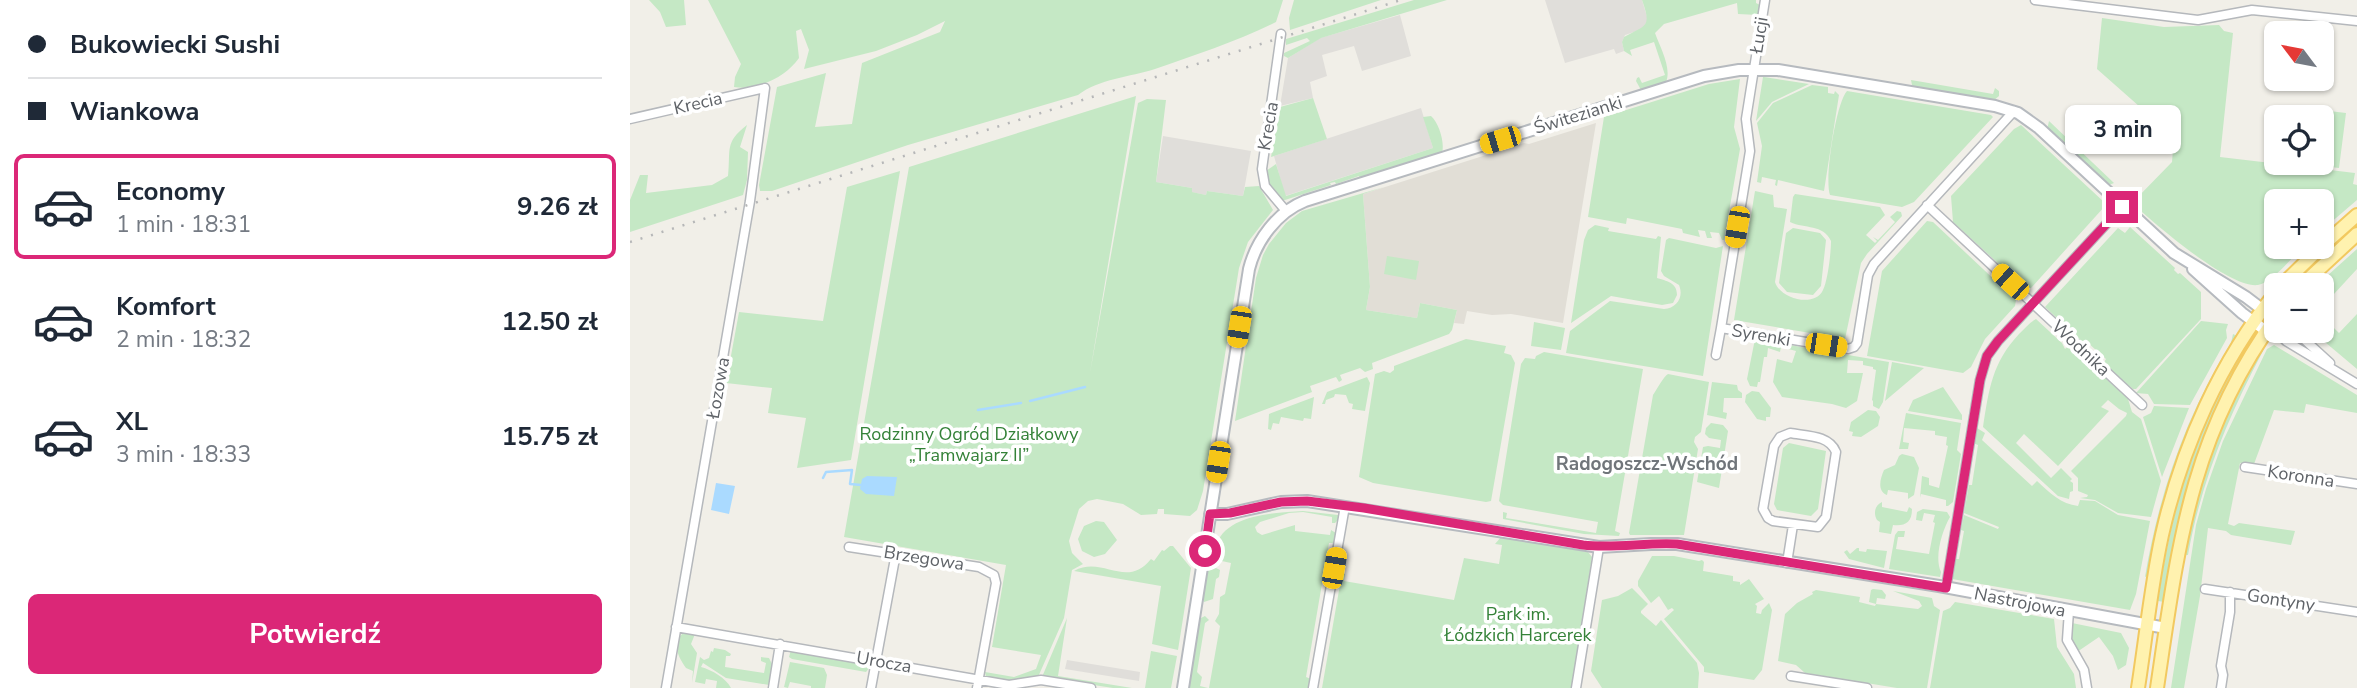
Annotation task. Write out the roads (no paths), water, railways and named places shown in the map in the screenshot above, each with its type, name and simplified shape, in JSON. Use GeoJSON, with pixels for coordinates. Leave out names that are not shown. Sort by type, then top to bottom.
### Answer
{"type":"FeatureCollection","features":[{"type":"Feature","properties":{"kind":"main road"},"geometry":{"type":"LineString","coordinates":[[2334,235],[2357,215]]}},
{"type":"Feature","properties":{"kind":"main road"},"geometry":{"type":"LineString","coordinates":[[2315,273],[2357,234]]}},
{"type":"Feature","properties":{"kind":"main road"},"geometry":{"type":"LineString","coordinates":[[2294,273],[2309,259]]}},
{"type":"Feature","properties":{"kind":"main road"},"geometry":{"type":"LineString","coordinates":[[2138,688],[2162,537],[2178,475],[2207,404],[2264,307]]}},
{"type":"Feature","properties":{"kind":"main road"},"geometry":{"type":"LineString","coordinates":[[2157,688],[2179,541],[2201,460],[2232,386],[2264,334]]}},
{"type":"Feature","properties":{"kind":"street","name":"Łucji"},"geometry":{"type":"LineString","coordinates":[[1754,69],[1765,0]]}},
{"type":"Feature","properties":{"kind":"street"},"geometry":{"type":"LineString","coordinates":[[2035,0],[2198,20],[2252,10],[2357,21]]}},
{"type":"Feature","properties":{"kind":"street","name":"Krecia"},"geometry":{"type":"LineString","coordinates":[[1281,34],[1262,169],[1265,186],[1286,211]]}},
{"type":"Feature","properties":{"kind":"street","name":"Świtezianki"},"geometry":{"type":"LineString","coordinates":[[1182,688],[1247,274],[1260,242],[1286,211],[1311,199],[1694,78],[1754,69],[1799,73],[2014,111],[2034,124],[2122,207],[2264,330]]}},
{"type":"Feature","properties":{"kind":"street","name":"Syrenki"},"geometry":{"type":"LineString","coordinates":[[1754,69],[1746,123],[1750,151],[1721,328],[1848,349],[1857,343],[1868,275],[1874,264],[2014,111]]}},
{"type":"Feature","properties":{"kind":"street","name":"Krecia"},"geometry":{"type":"LineString","coordinates":[[630,119],[765,88]]}},
{"type":"Feature","properties":{"kind":"street","name":"Łozowa"},"geometry":{"type":"LineString","coordinates":[[666,688],[749,205],[765,88]]}},
{"type":"Feature","properties":{"kind":"street","name":"Wodnika"},"geometry":{"type":"LineString","coordinates":[[1927,205],[2142,405]]}},
{"type":"Feature","properties":{"kind":"street"},"geometry":{"type":"LineString","coordinates":[[1946,588],[1983,366],[1998,341],[2122,207]]}},
{"type":"Feature","properties":{"kind":"street","name":"Świtezianki"},"geometry":{"type":"LineString","coordinates":[[2186,262],[2210,274],[2262,309]]}},
{"type":"Feature","properties":{"kind":"street"},"geometry":{"type":"LineString","coordinates":[[1716,355],[1721,328]]}},
{"type":"Feature","properties":{"kind":"street"},"geometry":{"type":"LineString","coordinates":[[2288,343],[2357,384]]}},
{"type":"Feature","properties":{"kind":"street"},"geometry":{"type":"LineString","coordinates":[[2308,343],[2340,372]]}},
{"type":"Feature","properties":{"kind":"street"},"geometry":{"type":"LineString","coordinates":[[1788,434],[1827,440],[1833,444],[1837,455],[1824,522],[1814,527],[1793,525],[1770,520],[1763,509],[1773,446],[1780,437],[1788,434]]}},
{"type":"Feature","properties":{"kind":"street","name":"Koronna"},"geometry":{"type":"LineString","coordinates":[[2245,467],[2357,484]]}},
{"type":"Feature","properties":{"kind":"street","name":"Nastrojowa"},"geometry":{"type":"LineString","coordinates":[[1210,514],[1230,513],[1291,501],[1307,501],[1599,547],[1669,544],[1946,588],[2166,628]]}},
{"type":"Feature","properties":{"kind":"street"},"geometry":{"type":"LineString","coordinates":[[1313,688],[1345,506]]}},
{"type":"Feature","properties":{"kind":"street"},"geometry":{"type":"LineString","coordinates":[[1787,563],[1793,525]]}},
{"type":"Feature","properties":{"kind":"street","name":"Brzegowa"},"geometry":{"type":"LineString","coordinates":[[849,547],[983,568],[996,577],[977,684]]}},
{"type":"Feature","properties":{"kind":"street"},"geometry":{"type":"LineString","coordinates":[[1576,688],[1599,547]]}},
{"type":"Feature","properties":{"kind":"street"},"geometry":{"type":"LineString","coordinates":[[871,688],[896,553]]}},
{"type":"Feature","properties":{"kind":"street","name":"Gontyny"},"geometry":{"type":"LineString","coordinates":[[2204,589],[2357,612]]}},
{"type":"Feature","properties":{"kind":"street"},"geometry":{"type":"LineString","coordinates":[[2221,688],[2230,593]]}},
{"type":"Feature","properties":{"kind":"street"},"geometry":{"type":"LineString","coordinates":[[2069,611],[2067,640],[2084,670],[2087,688]]}},
{"type":"Feature","properties":{"kind":"street","name":"Urocza"},"geometry":{"type":"LineString","coordinates":[[676,627],[876,661],[977,684],[1014,685],[1044,681],[1091,688]]}},
{"type":"Feature","properties":{"kind":"street"},"geometry":{"type":"LineString","coordinates":[[772,688],[780,645]]}},
{"type":"Feature","properties":{"kind":"street"},"geometry":{"type":"LineString","coordinates":[[1791,676],[1867,688]]}},
{"type":"Feature","properties":{"kind":"water"},"geometry":{"type":"Polygon","coordinates":[[[867,476],[897,477],[894,496],[866,494],[860,489],[862,479],[867,476]]]}},
{"type":"Feature","properties":{"kind":"water"},"geometry":{"type":"Polygon","coordinates":[[[716,483],[735,486],[729,514],[711,510],[716,483]]]}},
{"type":"Feature","properties":{"kind":"waterway"},"geometry":{"type":"LineString","coordinates":[[1030,401],[1085,387]]}},
{"type":"Feature","properties":{"kind":"waterway"},"geometry":{"type":"LineString","coordinates":[[978,410],[1021,403]]}},
{"type":"Feature","properties":{"kind":"waterway"},"geometry":{"type":"LineString","coordinates":[[823,478],[826,472],[852,470],[850,484],[861,485]]}},
{"type":"Feature","properties":{"kind":"railway"},"geometry":{"type":"LineString","coordinates":[[630,242],[1401,0]]}},
{"type":"Feature","properties":{"kind":"district","name":"Radogoszcz-Wschód"},"geometry":{"type":"Point","coordinates":[1647,464]}},
{"type":"Feature","properties":{"kind":"park label","name":"Rodzinny Ogród Działkowy „Tramwajarz II”"},"geometry":{"type":"Point","coordinates":[969,444]}},
{"type":"Feature","properties":{"kind":"park label","name":"Park im. Łódzkich Harcerek"},"geometry":{"type":"Point","coordinates":[1518,624]}}]}
